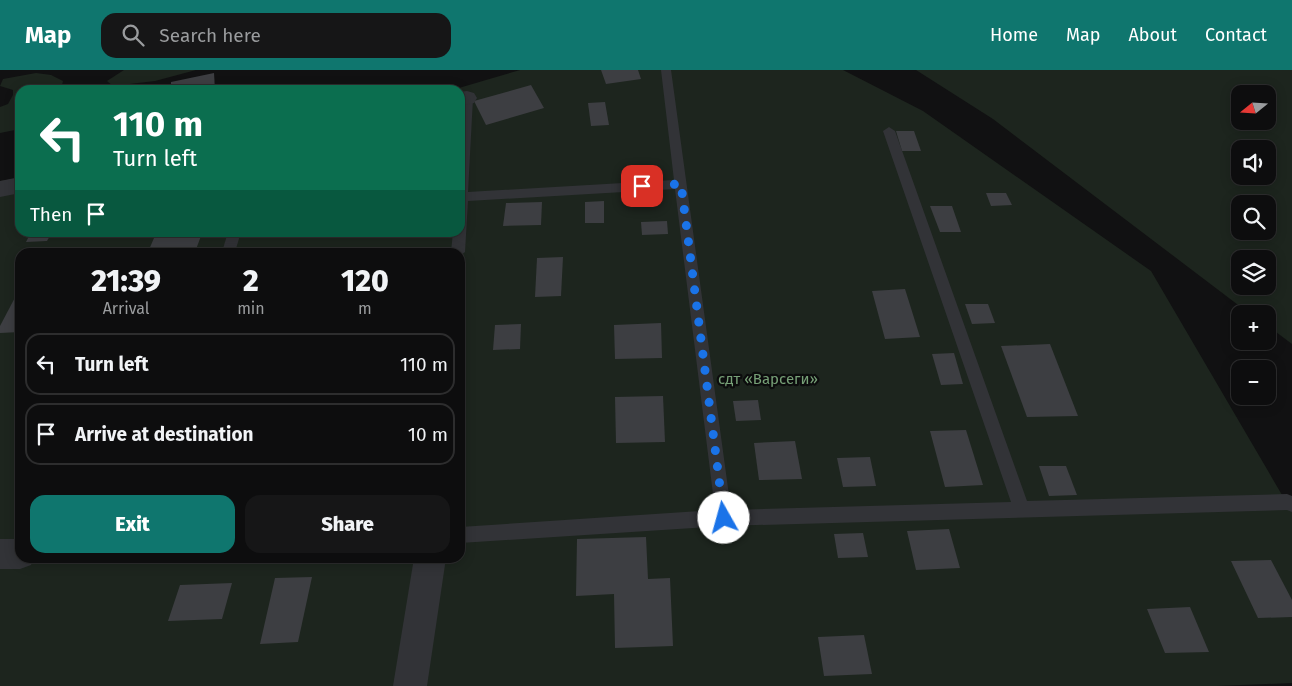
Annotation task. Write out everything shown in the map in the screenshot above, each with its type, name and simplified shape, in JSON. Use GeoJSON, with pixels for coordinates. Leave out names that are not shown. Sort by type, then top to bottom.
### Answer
{"type":"FeatureCollection","features":[{"type":"Feature","properties":{"kind":"street"},"geometry":{"type":"LineString","coordinates":[[0,189],[15,186]]}},
{"type":"Feature","properties":{"kind":"street"},"geometry":{"type":"LineString","coordinates":[[0,554],[15,554]]}},
{"type":"Feature","properties":{"kind":"street"},"geometry":{"type":"LineString","coordinates":[[410,686],[429,563]]}},
{"type":"Feature","properties":{"kind":"lane"},"geometry":{"type":"LineString","coordinates":[[666,70],[724,518]]}},
{"type":"Feature","properties":{"kind":"lane"},"geometry":{"type":"LineString","coordinates":[[889,131],[1021,508]]}},
{"type":"Feature","properties":{"kind":"lane"},"geometry":{"type":"LineString","coordinates":[[465,197],[681,184]]}},
{"type":"Feature","properties":{"kind":"lane"},"geometry":{"type":"LineString","coordinates":[[465,535],[724,518],[1021,508],[1287,502],[1292,504]]}},
{"type":"Feature","properties":{"kind":"green space"},"geometry":{"type":"Polygon","coordinates":[[[124,70],[196,70],[155,81],[112,85],[107,81],[124,70]]]}},
{"type":"Feature","properties":{"kind":"green space","name":"сдт «Варсеги»"},"geometry":{"type":"Polygon","coordinates":[[[520,70],[843,70],[923,111],[1151,271],[1292,512],[1292,683],[1217,686],[0,686],[0,181],[15,179],[15,237],[465,237],[465,86],[520,70]]]}},
{"type":"Feature","properties":{"kind":"green space"},"geometry":{"type":"Polygon","coordinates":[[[916,70],[1292,70],[1292,344],[1276,332],[1276,305],[1238,305],[993,119],[916,70]]]}},
{"type":"Feature","properties":{"kind":"green space"},"geometry":{"type":"Polygon","coordinates":[[[36,73],[51,75],[63,81],[62,85],[15,85],[15,130],[0,133],[0,107],[8,104],[13,95],[13,90],[0,86],[3,79],[36,73]]]}},
{"type":"Feature","properties":{"kind":"building"},"geometry":{"type":"Polygon","coordinates":[[[601,70],[638,70],[641,79],[606,84],[601,70]]]}},
{"type":"Feature","properties":{"kind":"building"},"geometry":{"type":"Polygon","coordinates":[[[214,73],[215,85],[171,85],[171,82],[214,73]]]}},
{"type":"Feature","properties":{"kind":"building"},"geometry":{"type":"Polygon","coordinates":[[[531,85],[544,108],[486,125],[474,101],[531,85]]]}},
{"type":"Feature","properties":{"kind":"building"},"geometry":{"type":"Polygon","coordinates":[[[605,102],[609,125],[591,126],[588,103],[605,102]]]}},
{"type":"Feature","properties":{"kind":"building"},"geometry":{"type":"Polygon","coordinates":[[[896,131],[914,131],[921,151],[902,151],[896,131]]]}},
{"type":"Feature","properties":{"kind":"building"},"geometry":{"type":"Polygon","coordinates":[[[986,193],[1006,193],[1012,205],[991,206],[986,193]]]}},
{"type":"Feature","properties":{"kind":"building"},"geometry":{"type":"Polygon","coordinates":[[[604,201],[604,223],[585,223],[585,202],[604,201]]]}},
{"type":"Feature","properties":{"kind":"building"},"geometry":{"type":"Polygon","coordinates":[[[542,202],[541,225],[503,226],[506,203],[542,202]]]}},
{"type":"Feature","properties":{"kind":"building"},"geometry":{"type":"Polygon","coordinates":[[[930,206],[952,206],[961,232],[940,232],[930,206]]]}},
{"type":"Feature","properties":{"kind":"building"},"geometry":{"type":"Polygon","coordinates":[[[667,221],[668,234],[642,235],[641,222],[667,221]]]}},
{"type":"Feature","properties":{"kind":"building"},"geometry":{"type":"Polygon","coordinates":[[[28,237],[49,237],[47,241],[26,242],[28,237]]]}},
{"type":"Feature","properties":{"kind":"building"},"geometry":{"type":"Polygon","coordinates":[[[201,237],[196,248],[150,248],[154,238],[201,237]]]}},
{"type":"Feature","properties":{"kind":"building"},"geometry":{"type":"Polygon","coordinates":[[[563,257],[561,296],[535,297],[537,258],[563,257]]]}},
{"type":"Feature","properties":{"kind":"building"},"geometry":{"type":"Polygon","coordinates":[[[905,289],[920,337],[885,339],[872,291],[905,289]]]}},
{"type":"Feature","properties":{"kind":"building"},"geometry":{"type":"Polygon","coordinates":[[[15,298],[15,332],[0,333],[0,326],[15,298]]]}},
{"type":"Feature","properties":{"kind":"building"},"geometry":{"type":"Polygon","coordinates":[[[965,304],[988,304],[995,323],[972,324],[965,304]]]}},
{"type":"Feature","properties":{"kind":"building"},"geometry":{"type":"Polygon","coordinates":[[[661,323],[662,358],[615,359],[614,325],[661,323]]]}},
{"type":"Feature","properties":{"kind":"building"},"geometry":{"type":"Polygon","coordinates":[[[521,324],[520,349],[493,350],[495,325],[521,324]]]}},
{"type":"Feature","properties":{"kind":"building"},"geometry":{"type":"Polygon","coordinates":[[[1050,344],[1078,416],[1027,417],[1001,346],[1050,344]]]}},
{"type":"Feature","properties":{"kind":"building"},"geometry":{"type":"Polygon","coordinates":[[[954,353],[963,384],[941,385],[932,354],[954,353]]]}},
{"type":"Feature","properties":{"kind":"building"},"geometry":{"type":"Polygon","coordinates":[[[663,396],[665,442],[616,443],[615,397],[663,396]]]}},
{"type":"Feature","properties":{"kind":"building"},"geometry":{"type":"Polygon","coordinates":[[[758,400],[761,420],[736,421],[733,401],[758,400]]]}},
{"type":"Feature","properties":{"kind":"building"},"geometry":{"type":"Polygon","coordinates":[[[966,430],[983,485],[945,487],[930,431],[966,430]]]}},
{"type":"Feature","properties":{"kind":"building"},"geometry":{"type":"Polygon","coordinates":[[[795,441],[802,479],[759,480],[754,443],[795,441]]]}},
{"type":"Feature","properties":{"kind":"building"},"geometry":{"type":"Polygon","coordinates":[[[870,457],[876,486],[843,487],[837,458],[870,457]]]}},
{"type":"Feature","properties":{"kind":"building"},"geometry":{"type":"Polygon","coordinates":[[[1039,466],[1066,466],[1077,495],[1049,496],[1039,466]]]}},
{"type":"Feature","properties":{"kind":"building"},"geometry":{"type":"Polygon","coordinates":[[[949,529],[960,568],[916,570],[907,531],[949,529]]]}},
{"type":"Feature","properties":{"kind":"building"},"geometry":{"type":"Polygon","coordinates":[[[863,533],[868,557],[838,558],[834,534],[863,533]]]}},
{"type":"Feature","properties":{"kind":"building"},"geometry":{"type":"Polygon","coordinates":[[[646,537],[648,579],[670,578],[673,646],[615,648],[614,594],[576,596],[577,539],[646,537]]]}},
{"type":"Feature","properties":{"kind":"building"},"geometry":{"type":"Polygon","coordinates":[[[1271,560],[1292,600],[1292,617],[1258,618],[1231,561],[1271,560]]]}},
{"type":"Feature","properties":{"kind":"building"},"geometry":{"type":"Polygon","coordinates":[[[312,577],[298,642],[260,644],[275,578],[312,577]]]}},
{"type":"Feature","properties":{"kind":"building"},"geometry":{"type":"Polygon","coordinates":[[[232,583],[222,619],[168,621],[180,585],[232,583]]]}},
{"type":"Feature","properties":{"kind":"building"},"geometry":{"type":"Polygon","coordinates":[[[1190,607],[1209,652],[1165,653],[1147,609],[1190,607]]]}},
{"type":"Feature","properties":{"kind":"building"},"geometry":{"type":"Polygon","coordinates":[[[864,635],[872,674],[824,676],[818,637],[864,635]]]}},
{"type":"Feature","properties":{"kind":"route"},"geometry":{"type":"LineString","coordinates":[[642,186],[681,184],[724,518]]}}]}
